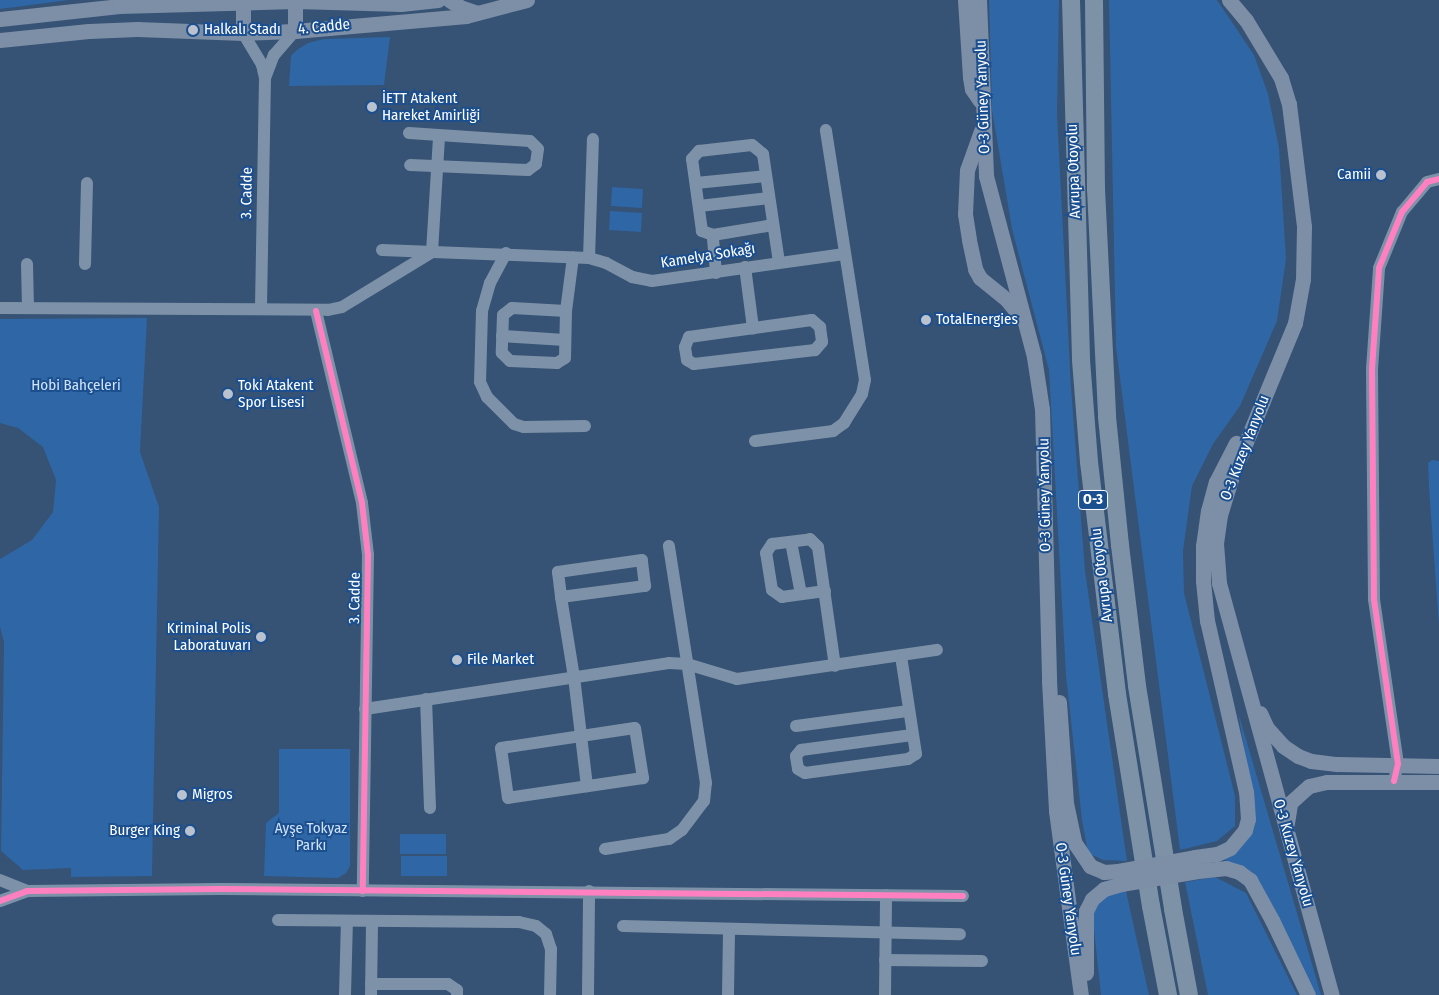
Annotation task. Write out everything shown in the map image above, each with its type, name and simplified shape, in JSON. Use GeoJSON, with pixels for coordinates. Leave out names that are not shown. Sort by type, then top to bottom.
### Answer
{"type":"FeatureCollection","features":[{"type":"Feature","properties":{"kind":"highway","name":"Avrupa Otoyolu"},"geometry":{"type":"LineString","coordinates":[[1071,0],[1081,360],[1089,462],[1117,694],[1151,906],[1168,995]]}},
{"type":"Feature","properties":{"kind":"highway","name":"Avrupa Otoyolu"},"geometry":{"type":"LineString","coordinates":[[1094,0],[1096,189],[1107,417],[1137,686],[1173,909],[1189,995]]}},
{"type":"Feature","properties":{"kind":"main road","name":"4. Cadde"},"geometry":{"type":"LineString","coordinates":[[0,19],[119,6],[295,1],[404,2],[438,0]]}},
{"type":"Feature","properties":{"kind":"main road"},"geometry":{"type":"LineString","coordinates":[[449,0],[469,11],[482,13]]}},
{"type":"Feature","properties":{"kind":"main road","name":"4. Cadde"},"geometry":{"type":"LineString","coordinates":[[0,40],[89,31],[243,33],[295,31],[372,23],[418,21],[482,13],[527,0]]}},
{"type":"Feature","properties":{"kind":"main road"},"geometry":{"type":"LineString","coordinates":[[966,0],[971,83],[972,89],[982,104]]}},
{"type":"Feature","properties":{"kind":"main road","name":"O-3 Güney Yanyolu"},"geometry":{"type":"LineString","coordinates":[[979,0],[986,176],[1036,368],[1042,409],[1048,641],[1056,811],[1081,995]]}},
{"type":"Feature","properties":{"kind":"main road","name":"O-3 Kuzey Yanyolu"},"geometry":{"type":"LineString","coordinates":[[1229,0],[1246,20],[1281,78],[1289,104],[1304,228],[1303,279],[1295,323],[1232,476],[1220,515],[1216,544],[1219,583],[1332,995]]}},
{"type":"Feature","properties":{"kind":"main road"},"geometry":{"type":"LineString","coordinates":[[295,1],[295,31]]}},
{"type":"Feature","properties":{"kind":"main road"},"geometry":{"type":"LineString","coordinates":[[243,2],[243,33]]}},
{"type":"Feature","properties":{"kind":"main road"},"geometry":{"type":"LineString","coordinates":[[983,125],[967,170],[964,214],[975,269],[984,284],[1007,300],[1025,324]]}},
{"type":"Feature","properties":{"kind":"main road"},"geometry":{"type":"LineString","coordinates":[[1085,995],[1086,911],[1092,899],[1120,878],[1196,864],[1230,848],[1245,830],[1248,819],[1246,792],[1207,621],[1203,581],[1203,546],[1208,511],[1216,482],[1268,378],[1279,362]]}},
{"type":"Feature","properties":{"kind":"main road"},"geometry":{"type":"LineString","coordinates":[[1048,641],[1058,687],[1066,803],[1074,842],[1090,866],[1120,878]]}},
{"type":"Feature","properties":{"kind":"main road"},"geometry":{"type":"LineString","coordinates":[[1243,676],[1267,728],[1283,746],[1298,756],[1323,764],[1439,766]]}},
{"type":"Feature","properties":{"kind":"main road"},"geometry":{"type":"LineString","coordinates":[[1286,829],[1290,803],[1310,786],[1327,782],[1439,782]]}},
{"type":"Feature","properties":{"kind":"main road"},"geometry":{"type":"LineString","coordinates":[[1196,864],[1226,868],[1239,872],[1250,880],[1268,912],[1308,995]]}},
{"type":"Feature","properties":{"kind":"street"},"geometry":{"type":"LineString","coordinates":[[265,78],[274,55],[295,31]]}},
{"type":"Feature","properties":{"kind":"street"},"geometry":{"type":"LineString","coordinates":[[243,33],[262,65],[265,78]]}},
{"type":"Feature","properties":{"kind":"street","name":"3. Cadde"},"geometry":{"type":"LineString","coordinates":[[261,308],[265,78]]}},
{"type":"Feature","properties":{"kind":"street"},"geometry":{"type":"LineString","coordinates":[[755,441],[833,431],[844,423],[862,394],[865,380],[826,130]]}},
{"type":"Feature","properties":{"kind":"street"},"geometry":{"type":"LineString","coordinates":[[410,133],[530,141],[538,148],[536,164],[528,170],[410,165]]}},
{"type":"Feature","properties":{"kind":"street"},"geometry":{"type":"LineString","coordinates":[[0,308],[261,308],[316,311],[342,307],[432,252],[439,136]]}},
{"type":"Feature","properties":{"kind":"street"},"geometry":{"type":"LineString","coordinates":[[589,258],[593,139]]}},
{"type":"Feature","properties":{"kind":"street"},"geometry":{"type":"LineString","coordinates":[[773,224],[713,235],[702,231],[692,159],[699,151],[752,145],[763,154],[779,262]]}},
{"type":"Feature","properties":{"kind":"street"},"geometry":{"type":"LineString","coordinates":[[696,183],[766,176]]}},
{"type":"Feature","properties":{"kind":"street"},"geometry":{"type":"LineString","coordinates":[[1394,781],[1398,764],[1374,599],[1372,369],[1379,268],[1402,212],[1427,182],[1439,178]]}},
{"type":"Feature","properties":{"kind":"street"},"geometry":{"type":"LineString","coordinates":[[84,264],[87,183]]}},
{"type":"Feature","properties":{"kind":"street"},"geometry":{"type":"LineString","coordinates":[[699,206],[769,198]]}},
{"type":"Feature","properties":{"kind":"street"},"geometry":{"type":"LineString","coordinates":[[713,235],[716,273]]}},
{"type":"Feature","properties":{"kind":"street","name":"Kamelya Sokağı"},"geometry":{"type":"LineString","coordinates":[[382,250],[506,253],[589,258],[606,263],[632,277],[652,281],[716,273],[745,266],[844,254]]}},
{"type":"Feature","properties":{"kind":"street"},"geometry":{"type":"LineString","coordinates":[[506,253],[490,283],[482,319],[480,382],[487,396],[514,424],[524,427],[585,426]]}},
{"type":"Feature","properties":{"kind":"street"},"geometry":{"type":"LineString","coordinates":[[566,311],[512,308],[503,315],[502,353],[510,361],[557,363],[565,358],[566,311],[573,257]]}},
{"type":"Feature","properties":{"kind":"street"},"geometry":{"type":"LineString","coordinates":[[27,264],[28,308]]}},
{"type":"Feature","properties":{"kind":"street"},"geometry":{"type":"LineString","coordinates":[[745,266],[753,328]]}},
{"type":"Feature","properties":{"kind":"street","name":"3. Cadde"},"geometry":{"type":"LineString","coordinates":[[316,311],[362,503],[368,555],[364,709],[363,891]]}},
{"type":"Feature","properties":{"kind":"street"},"geometry":{"type":"LineString","coordinates":[[482,319],[503,320]]}},
{"type":"Feature","properties":{"kind":"street"},"geometry":{"type":"LineString","coordinates":[[812,320],[820,327],[822,342],[815,350],[694,364],[687,360],[685,348],[689,337],[753,328],[812,320]]}},
{"type":"Feature","properties":{"kind":"street"},"geometry":{"type":"LineString","coordinates":[[502,336],[566,340]]}},
{"type":"Feature","properties":{"kind":"street"},"geometry":{"type":"LineString","coordinates":[[825,591],[782,597],[772,590],[766,553],[772,544],[810,540],[818,547],[825,591],[835,666]]}},
{"type":"Feature","properties":{"kind":"street"},"geometry":{"type":"LineString","coordinates":[[791,542],[801,594]]}},
{"type":"Feature","properties":{"kind":"street"},"geometry":{"type":"LineString","coordinates":[[605,849],[669,839],[682,830],[704,801],[706,783],[669,546]]}},
{"type":"Feature","properties":{"kind":"street"},"geometry":{"type":"LineString","coordinates":[[561,597],[645,586],[642,560],[558,572],[561,597],[574,677],[587,786]]}},
{"type":"Feature","properties":{"kind":"street"},"geometry":{"type":"LineString","coordinates":[[364,709],[669,663],[687,664],[737,679],[937,650]]}},
{"type":"Feature","properties":{"kind":"street"},"geometry":{"type":"LineString","coordinates":[[901,656],[916,754],[908,759],[806,773],[798,769],[796,756],[801,750],[912,735]]}},
{"type":"Feature","properties":{"kind":"street"},"geometry":{"type":"LineString","coordinates":[[426,700],[430,808]]}},
{"type":"Feature","properties":{"kind":"street"},"geometry":{"type":"LineString","coordinates":[[796,726],[909,711]]}},
{"type":"Feature","properties":{"kind":"street"},"geometry":{"type":"LineString","coordinates":[[635,728],[643,778],[508,798],[501,748],[581,736],[635,728]]}},
{"type":"Feature","properties":{"kind":"street"},"geometry":{"type":"LineString","coordinates":[[0,880],[27,891]]}},
{"type":"Feature","properties":{"kind":"street"},"geometry":{"type":"LineString","coordinates":[[0,900],[27,891],[589,891],[963,896]]}},
{"type":"Feature","properties":{"kind":"street"},"geometry":{"type":"LineString","coordinates":[[588,995],[589,891]]}},
{"type":"Feature","properties":{"kind":"street"},"geometry":{"type":"LineString","coordinates":[[885,995],[886,895]]}},
{"type":"Feature","properties":{"kind":"street"},"geometry":{"type":"LineString","coordinates":[[278,920],[519,922],[536,926],[546,934],[550,950],[550,995]]}},
{"type":"Feature","properties":{"kind":"street"},"geometry":{"type":"LineString","coordinates":[[345,995],[347,921]]}},
{"type":"Feature","properties":{"kind":"street"},"geometry":{"type":"LineString","coordinates":[[372,921],[371,989],[448,984],[457,990],[456,995]]}},
{"type":"Feature","properties":{"kind":"street"},"geometry":{"type":"LineString","coordinates":[[622,926],[960,934]]}},
{"type":"Feature","properties":{"kind":"street"},"geometry":{"type":"LineString","coordinates":[[728,995],[729,928]]}},
{"type":"Feature","properties":{"kind":"street"},"geometry":{"type":"LineString","coordinates":[[886,960],[982,961]]}},
{"type":"Feature","properties":{"kind":"green space"},"geometry":{"type":"Polygon","coordinates":[[[0,0],[69,0],[0,9],[0,0]]]}},
{"type":"Feature","properties":{"kind":"green space"},"geometry":{"type":"Polygon","coordinates":[[[989,0],[1059,0],[1057,114],[1071,387],[1085,571],[1127,861],[1103,860],[1088,853],[1082,820],[1066,676],[1049,370],[1012,229],[992,110],[989,0]]]}},
{"type":"Feature","properties":{"kind":"green space"},"geometry":{"type":"Polygon","coordinates":[[[1109,0],[1217,0],[1254,55],[1268,94],[1279,148],[1286,259],[1277,321],[1240,406],[1213,444],[1192,486],[1183,551],[1184,593],[1235,796],[1235,826],[1217,841],[1180,850],[1116,347],[1109,0]]]}},
{"type":"Feature","properties":{"kind":"green space"},"geometry":{"type":"Polygon","coordinates":[[[390,37],[384,85],[289,86],[291,56],[308,43],[324,39],[390,37]]]}},
{"type":"Feature","properties":{"kind":"green space"},"geometry":{"type":"Polygon","coordinates":[[[612,187],[643,189],[642,208],[611,206],[612,187]]]}},
{"type":"Feature","properties":{"kind":"green space"},"geometry":{"type":"Polygon","coordinates":[[[610,211],[642,213],[641,232],[609,230],[610,211]]]}},
{"type":"Feature","properties":{"kind":"green space","name":"Hobi Bahçeleri"},"geometry":{"type":"Polygon","coordinates":[[[147,318],[140,452],[159,507],[152,876],[71,877],[71,868],[23,870],[1,851],[4,642],[0,627],[0,559],[32,540],[53,512],[56,480],[43,447],[18,428],[0,423],[0,319],[147,318]]]}},
{"type":"Feature","properties":{"kind":"green space"},"geometry":{"type":"Polygon","coordinates":[[[1432,460],[1439,461],[1439,626],[1429,488],[1428,463],[1432,460]]]}},
{"type":"Feature","properties":{"kind":"green space"},"geometry":{"type":"Polygon","coordinates":[[[1238,712],[1321,995],[1313,995],[1244,868],[1223,859],[1251,834],[1255,812],[1238,712]]]}},
{"type":"Feature","properties":{"kind":"green space","name":"Ayşe Tokyaz Parkı"},"geometry":{"type":"Polygon","coordinates":[[[279,749],[350,749],[350,866],[346,873],[338,878],[264,876],[266,823],[279,813],[279,749]]]}},
{"type":"Feature","properties":{"kind":"green space"},"geometry":{"type":"Polygon","coordinates":[[[400,834],[446,834],[446,854],[400,854],[400,834]]]}},
{"type":"Feature","properties":{"kind":"green space"},"geometry":{"type":"Polygon","coordinates":[[[401,856],[447,856],[447,876],[401,876],[401,856]]]}},
{"type":"Feature","properties":{"kind":"green space"},"geometry":{"type":"Polygon","coordinates":[[[1215,877],[1246,893],[1297,995],[1208,995],[1185,882],[1215,877]]]}},
{"type":"Feature","properties":{"kind":"green space"},"geometry":{"type":"Polygon","coordinates":[[[1126,891],[1149,995],[1101,995],[1092,911],[1106,893],[1126,891]]]}},
{"type":"Feature","properties":{"kind":"cycle path"},"geometry":{"type":"LineString","coordinates":[[1394,781],[1398,764],[1374,599],[1372,369],[1379,268],[1402,212],[1427,182],[1439,179]]}},
{"type":"Feature","properties":{"kind":"cycle path"},"geometry":{"type":"LineString","coordinates":[[316,311],[362,503],[368,555],[363,891]]}},
{"type":"Feature","properties":{"kind":"cycle path"},"geometry":{"type":"LineString","coordinates":[[0,901],[27,891],[220,889],[963,896]]}},
{"type":"Feature","properties":{"kind":"place","name":"Halkalı Stadı"},"geometry":{"type":"Point","coordinates":[193,30]}},
{"type":"Feature","properties":{"kind":"place","name":"İETT Atakent Hareket Amirliği"},"geometry":{"type":"Point","coordinates":[372,107]}},
{"type":"Feature","properties":{"kind":"place","name":"Camii"},"geometry":{"type":"Point","coordinates":[1381,175]}},
{"type":"Feature","properties":{"kind":"place","name":"TotalEnergies"},"geometry":{"type":"Point","coordinates":[926,320]}},
{"type":"Feature","properties":{"kind":"place","name":"Toki Atakent Spor Lisesi"},"geometry":{"type":"Point","coordinates":[228,394]}},
{"type":"Feature","properties":{"kind":"place","name":"Kriminal Polis Laboratuvarı"},"geometry":{"type":"Point","coordinates":[261,637]}},
{"type":"Feature","properties":{"kind":"place","name":"File Market"},"geometry":{"type":"Point","coordinates":[457,660]}},
{"type":"Feature","properties":{"kind":"place","name":"Migros"},"geometry":{"type":"Point","coordinates":[182,795]}},
{"type":"Feature","properties":{"kind":"place","name":"Burger King"},"geometry":{"type":"Point","coordinates":[190,831]}}]}
